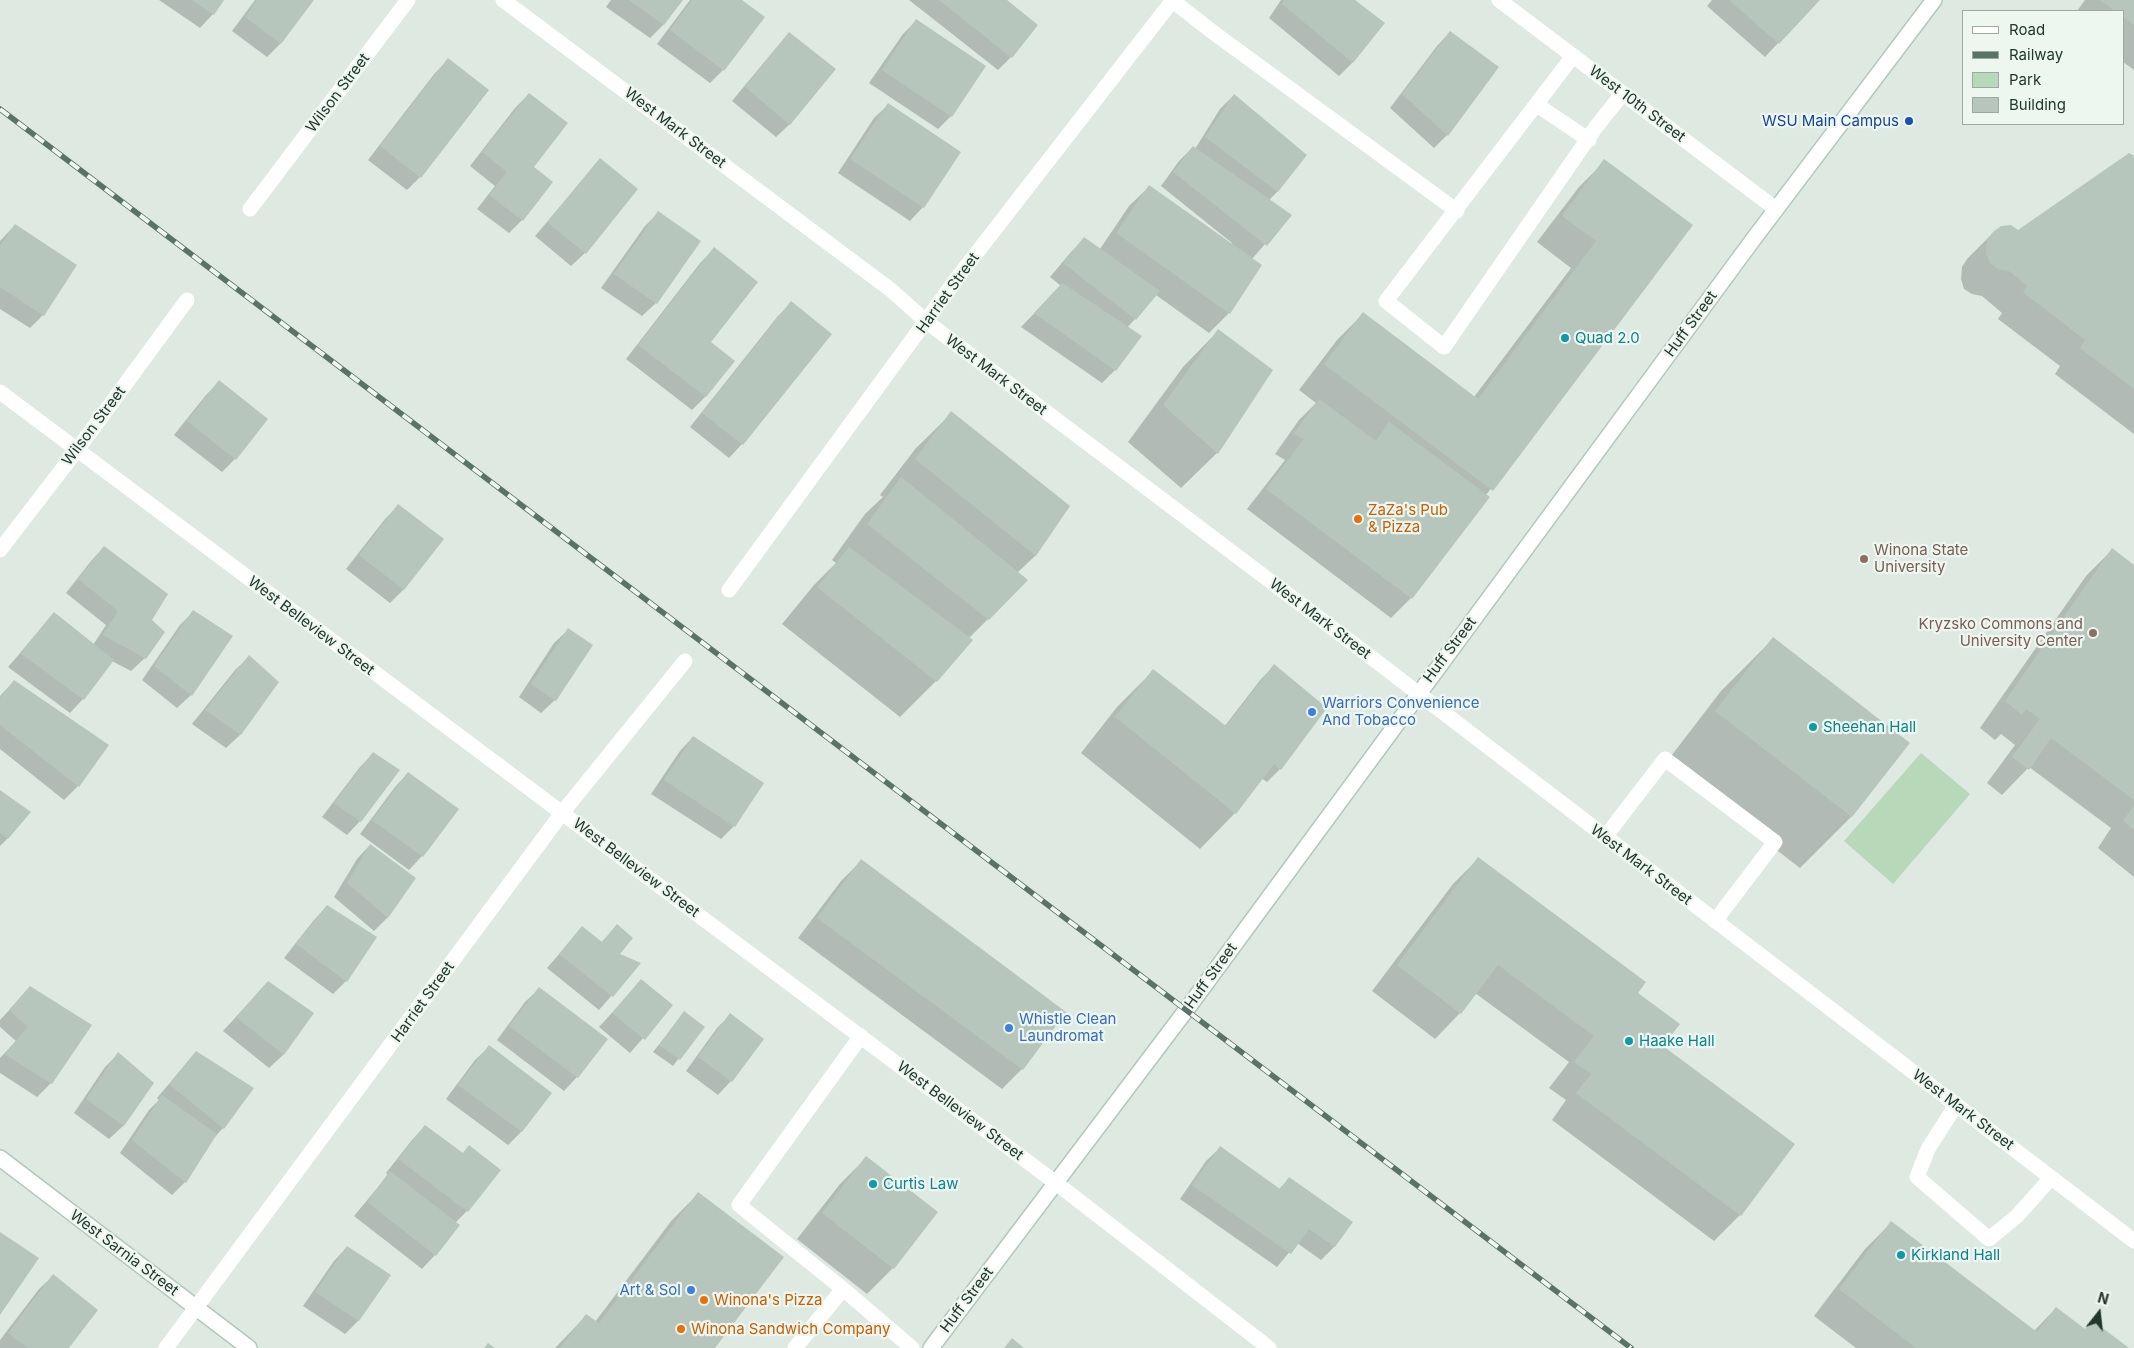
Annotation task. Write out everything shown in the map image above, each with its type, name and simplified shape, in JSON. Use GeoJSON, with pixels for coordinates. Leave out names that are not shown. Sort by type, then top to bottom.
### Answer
{"type":"FeatureCollection","features":[{"type":"Feature","properties":{"kind":"street","name":"Wilson Street"},"geometry":{"type":"LineString","coordinates":[[250,209],[408,0]]}},
{"type":"Feature","properties":{"kind":"street","name":"West Mark Street"},"geometry":{"type":"LineString","coordinates":[[503,0],[883,284],[927,322],[2134,1240]]}},
{"type":"Feature","properties":{"kind":"street","name":"Harriet Street"},"geometry":{"type":"LineString","coordinates":[[729,590],[967,265],[1173,0]]}},
{"type":"Feature","properties":{"kind":"street"},"geometry":{"type":"LineString","coordinates":[[1173,0],[1214,33],[1457,211]]}},
{"type":"Feature","properties":{"kind":"street","name":"West 10th Street"},"geometry":{"type":"LineString","coordinates":[[1499,0],[1776,208]]}},
{"type":"Feature","properties":{"kind":"street","name":"Huff Street"},"geometry":{"type":"LineString","coordinates":[[931,1348],[1229,952],[1776,208],[1934,0]]}},
{"type":"Feature","properties":{"kind":"street"},"geometry":{"type":"LineString","coordinates":[[1573,56],[1457,211],[1386,301],[1444,347],[1623,93]]}},
{"type":"Feature","properties":{"kind":"street"},"geometry":{"type":"LineString","coordinates":[[1537,105],[1589,140]]}},
{"type":"Feature","properties":{"kind":"street","name":"Wilson Street"},"geometry":{"type":"LineString","coordinates":[[0,550],[77,450],[187,300]]}},
{"type":"Feature","properties":{"kind":"street","name":"West Belleview Street"},"geometry":{"type":"LineString","coordinates":[[0,392],[1056,1183],[1269,1348]]}},
{"type":"Feature","properties":{"kind":"street","name":"Harriet Street"},"geometry":{"type":"LineString","coordinates":[[166,1348],[562,813],[684,661]]}},
{"type":"Feature","properties":{"kind":"street"},"geometry":{"type":"LineString","coordinates":[[1605,837],[1665,759],[1775,842],[1715,921]]}},
{"type":"Feature","properties":{"kind":"street"},"geometry":{"type":"LineString","coordinates":[[860,1036],[739,1205],[912,1348]]}},
{"type":"Feature","properties":{"kind":"street"},"geometry":{"type":"LineString","coordinates":[[1956,1105],[1928,1149],[1916,1177],[1989,1239],[2018,1216],[2052,1178]]}},
{"type":"Feature","properties":{"kind":"street","name":"West Sarnia Street"},"geometry":{"type":"LineString","coordinates":[[0,1158],[249,1348]]}},
{"type":"Feature","properties":{"kind":"street"},"geometry":{"type":"LineString","coordinates":[[795,1348],[842,1289]]}},
{"type":"Feature","properties":{"kind":"green space"},"geometry":{"type":"Polygon","coordinates":[[[1921,753],[1970,794],[1893,884],[1844,841],[1921,753]]]}},
{"type":"Feature","properties":{"kind":"building"},"geometry":{"type":"Polygon","coordinates":[[[192,0],[224,0],[214,15],[192,0]]]}},
{"type":"Feature","properties":{"kind":"building"},"geometry":{"type":"Polygon","coordinates":[[[257,0],[314,0],[281,44],[245,17],[257,0]]]}},
{"type":"Feature","properties":{"kind":"building"},"geometry":{"type":"Polygon","coordinates":[[[629,0],[683,0],[664,25],[629,0]]]}},
{"type":"Feature","properties":{"kind":"building"},"geometry":{"type":"Polygon","coordinates":[[[692,0],[742,0],[765,17],[724,71],[670,30],[692,0]]]}},
{"type":"Feature","properties":{"kind":"building"},"geometry":{"type":"Polygon","coordinates":[[[939,0],[1007,0],[1038,25],[1012,58],[939,0]]]}},
{"type":"Feature","properties":{"kind":"building"},"geometry":{"type":"Polygon","coordinates":[[[1284,0],[1355,0],[1385,23],[1353,63],[1282,4],[1284,0]]]}},
{"type":"Feature","properties":{"kind":"building"},"geometry":{"type":"Polygon","coordinates":[[[1729,0],[1820,0],[1779,44],[1729,0]]]}},
{"type":"Feature","properties":{"kind":"building"},"geometry":{"type":"Polygon","coordinates":[[[2100,0],[2134,0],[2134,25],[2124,18],[2124,10],[2114,10],[2100,0]]]}},
{"type":"Feature","properties":{"kind":"building"},"geometry":{"type":"Polygon","coordinates":[[[916,19],[986,66],[952,117],[882,70],[916,19]]]}},
{"type":"Feature","properties":{"kind":"building"},"geometry":{"type":"Polygon","coordinates":[[[1450,31],[1499,67],[1448,136],[1402,94],[1450,31]]]}},
{"type":"Feature","properties":{"kind":"building"},"geometry":{"type":"Polygon","coordinates":[[[789,32],[836,69],[790,125],[745,87],[789,32]]]}},
{"type":"Feature","properties":{"kind":"building"},"geometry":{"type":"Polygon","coordinates":[[[448,58],[489,90],[421,178],[380,146],[448,58]]]}},
{"type":"Feature","properties":{"kind":"building"},"geometry":{"type":"Polygon","coordinates":[[[529,93],[568,123],[534,167],[553,182],[523,221],[489,195],[507,172],[482,152],[529,93]]]}},
{"type":"Feature","properties":{"kind":"building"},"geometry":{"type":"Polygon","coordinates":[[[1234,94],[1307,155],[1278,192],[1205,137],[1234,94]]]}},
{"type":"Feature","properties":{"kind":"building"},"geometry":{"type":"Polygon","coordinates":[[[888,103],[961,152],[924,208],[850,159],[888,103]]]}},
{"type":"Feature","properties":{"kind":"building"},"geometry":{"type":"Polygon","coordinates":[[[1193,146],[1292,215],[1267,246],[1173,172],[1193,146]]]}},
{"type":"Feature","properties":{"kind":"building"},"geometry":{"type":"Polygon","coordinates":[[[2129,153],[2134,156],[2134,389],[2080,348],[2085,340],[2023,292],[2027,286],[2009,271],[1998,269],[1990,263],[1986,253],[1987,240],[2001,226],[2011,225],[2018,230],[2129,153]]]}},
{"type":"Feature","properties":{"kind":"building"},"geometry":{"type":"Polygon","coordinates":[[[600,158],[638,189],[586,254],[547,222],[600,158]]]}},
{"type":"Feature","properties":{"kind":"building","name":"Quad 2.0"},"geometry":{"type":"Polygon","coordinates":[[[1604,159],[1693,225],[1493,491],[1324,364],[1363,312],[1478,399],[1596,241],[1562,216],[1604,159]]]}},
{"type":"Feature","properties":{"kind":"building"},"geometry":{"type":"Polygon","coordinates":[[[1149,185],[1262,265],[1230,314],[1116,233],[1149,185]]]}},
{"type":"Feature","properties":{"kind":"building"},"geometry":{"type":"Polygon","coordinates":[[[658,211],[701,241],[657,304],[614,274],[658,211]]]}},
{"type":"Feature","properties":{"kind":"building"},"geometry":{"type":"Polygon","coordinates":[[[15,224],[77,265],[44,316],[0,287],[0,246],[15,224]]]}},
{"type":"Feature","properties":{"kind":"building"},"geometry":{"type":"Polygon","coordinates":[[[1084,237],[1160,291],[1136,320],[1063,263],[1084,237]]]}},
{"type":"Feature","properties":{"kind":"building"},"geometry":{"type":"Polygon","coordinates":[[[714,247],[758,282],[711,342],[735,361],[706,397],[638,345],[714,247]]]}},
{"type":"Feature","properties":{"kind":"building"},"geometry":{"type":"Polygon","coordinates":[[[1062,283],[1142,336],[1116,371],[1034,313],[1062,283]]]}},
{"type":"Feature","properties":{"kind":"building"},"geometry":{"type":"Polygon","coordinates":[[[791,301],[832,334],[743,445],[702,413],[791,301]]]}},
{"type":"Feature","properties":{"kind":"building"},"geometry":{"type":"Polygon","coordinates":[[[1218,329],[1273,370],[1218,454],[1163,405],[1218,329]]]}},
{"type":"Feature","properties":{"kind":"building"},"geometry":{"type":"Polygon","coordinates":[[[219,380],[268,419],[236,460],[187,421],[219,380]]]}},
{"type":"Feature","properties":{"kind":"building"},"geometry":{"type":"Polygon","coordinates":[[[1319,399],[1376,441],[1389,422],[1490,497],[1412,599],[1266,489],[1304,439],[1293,434],[1319,399]]]}},
{"type":"Feature","properties":{"kind":"building"},"geometry":{"type":"Polygon","coordinates":[[[951,411],[1070,506],[1036,556],[915,459],[951,411]]]}},
{"type":"Feature","properties":{"kind":"building"},"geometry":{"type":"Polygon","coordinates":[[[901,477],[1028,580],[989,620],[867,524],[901,477]]]}},
{"type":"Feature","properties":{"kind":"building"},"geometry":{"type":"Polygon","coordinates":[[[398,504],[444,539],[404,590],[359,555],[398,504]]]}},
{"type":"Feature","properties":{"kind":"building"},"geometry":{"type":"Polygon","coordinates":[[[104,546],[168,594],[152,620],[165,632],[146,659],[103,635],[118,611],[78,579],[104,546]]]}},
{"type":"Feature","properties":{"kind":"building"},"geometry":{"type":"Polygon","coordinates":[[[849,547],[973,640],[937,682],[817,587],[849,547]]]}},
{"type":"Feature","properties":{"kind":"building","name":"Kryzsko Commons and University Center"},"geometry":{"type":"Polygon","coordinates":[[[2112,548],[2134,565],[2134,800],[2051,738],[2029,770],[2012,757],[2040,719],[2026,709],[2022,715],[2005,701],[2112,548]]]}},
{"type":"Feature","properties":{"kind":"building"},"geometry":{"type":"Polygon","coordinates":[[[193,610],[233,636],[192,696],[154,666],[193,610]]]}},
{"type":"Feature","properties":{"kind":"building"},"geometry":{"type":"Polygon","coordinates":[[[54,612],[114,660],[84,700],[20,653],[54,612]]]}},
{"type":"Feature","properties":{"kind":"building"},"geometry":{"type":"Polygon","coordinates":[[[568,628],[593,645],[556,701],[531,684],[568,628]]]}},
{"type":"Feature","properties":{"kind":"building","name":"Sheehan Hall"},"geometry":{"type":"Polygon","coordinates":[[[1773,637],[1910,743],[1852,817],[1715,711],[1773,637]]]}},
{"type":"Feature","properties":{"kind":"building"},"geometry":{"type":"Polygon","coordinates":[[[249,655],[279,682],[241,735],[205,710],[249,655]]]}},
{"type":"Feature","properties":{"kind":"building"},"geometry":{"type":"Polygon","coordinates":[[[1274,664],[1327,708],[1281,770],[1274,764],[1236,814],[1115,717],[1153,669],[1226,726],[1274,664]]]}},
{"type":"Feature","properties":{"kind":"building"},"geometry":{"type":"Polygon","coordinates":[[[14,680],[109,745],[79,787],[0,725],[0,698],[14,680]]]}},
{"type":"Feature","properties":{"kind":"building"},"geometry":{"type":"Polygon","coordinates":[[[693,736],[764,783],[735,827],[664,780],[693,736]]]}},
{"type":"Feature","properties":{"kind":"building"},"geometry":{"type":"Polygon","coordinates":[[[373,752],[400,770],[361,822],[334,803],[373,752]]]}},
{"type":"Feature","properties":{"kind":"building"},"geometry":{"type":"Polygon","coordinates":[[[408,772],[459,809],[423,857],[372,820],[408,772]]]}},
{"type":"Feature","properties":{"kind":"building"},"geometry":{"type":"Polygon","coordinates":[[[0,790],[31,812],[8,839],[0,833],[0,790]]]}},
{"type":"Feature","properties":{"kind":"building"},"geometry":{"type":"Polygon","coordinates":[[[2134,805],[2134,830],[2123,821],[2134,805]]]}},
{"type":"Feature","properties":{"kind":"building"},"geometry":{"type":"Polygon","coordinates":[[[370,844],[416,878],[388,918],[347,883],[370,844]]]}},
{"type":"Feature","properties":{"kind":"building","name":"Haake Hall"},"geometry":{"type":"Polygon","coordinates":[[[1478,857],[1646,982],[1638,993],[1680,1024],[1663,1046],[1795,1144],[1741,1216],[1576,1093],[1591,1074],[1574,1062],[1594,1036],[1498,965],[1461,1014],[1397,965],[1478,857]]]}},
{"type":"Feature","properties":{"kind":"building"},"geometry":{"type":"Polygon","coordinates":[[[861,859],[1066,1012],[1023,1070],[817,918],[861,859]]]}},
{"type":"Feature","properties":{"kind":"building"},"geometry":{"type":"Polygon","coordinates":[[[327,905],[377,937],[347,982],[296,944],[327,905]]]}},
{"type":"Feature","properties":{"kind":"building"},"geometry":{"type":"Polygon","coordinates":[[[617,924],[633,938],[620,954],[641,963],[613,997],[559,954],[582,926],[602,942],[617,924]]]}},
{"type":"Feature","properties":{"kind":"building"},"geometry":{"type":"Polygon","coordinates":[[[641,979],[673,1005],[645,1040],[612,1013],[641,979]]]}},
{"type":"Feature","properties":{"kind":"building"},"geometry":{"type":"Polygon","coordinates":[[[268,981],[314,1013],[284,1055],[236,1017],[268,981]]]}},
{"type":"Feature","properties":{"kind":"building"},"geometry":{"type":"Polygon","coordinates":[[[30,986],[92,1025],[52,1084],[4,1054],[28,1027],[9,1010],[30,986]]]}},
{"type":"Feature","properties":{"kind":"building"},"geometry":{"type":"Polygon","coordinates":[[[539,987],[608,1039],[578,1078],[509,1026],[539,987]]]}},
{"type":"Feature","properties":{"kind":"building"},"geometry":{"type":"Polygon","coordinates":[[[684,1011],[705,1027],[680,1060],[659,1045],[684,1011]]]}},
{"type":"Feature","properties":{"kind":"building"},"geometry":{"type":"Polygon","coordinates":[[[730,1013],[764,1039],[732,1082],[698,1057],[730,1013]]]}},
{"type":"Feature","properties":{"kind":"building"},"geometry":{"type":"Polygon","coordinates":[[[489,1045],[552,1093],[522,1132],[458,1085],[489,1045]]]}},
{"type":"Feature","properties":{"kind":"building"},"geometry":{"type":"Polygon","coordinates":[[[196,1051],[254,1088],[224,1129],[169,1084],[196,1051]]]}},
{"type":"Feature","properties":{"kind":"building"},"geometry":{"type":"Polygon","coordinates":[[[118,1052],[154,1083],[124,1126],[86,1099],[118,1052]]]}},
{"type":"Feature","properties":{"kind":"building"},"geometry":{"type":"Polygon","coordinates":[[[162,1095],[217,1134],[186,1183],[132,1140],[162,1095]]]}},
{"type":"Feature","properties":{"kind":"building"},"geometry":{"type":"Polygon","coordinates":[[[425,1125],[463,1153],[469,1145],[501,1170],[468,1212],[398,1159],[425,1125]]]}},
{"type":"Feature","properties":{"kind":"building"},"geometry":{"type":"Polygon","coordinates":[[[1220,1146],[1280,1189],[1289,1177],[1353,1222],[1335,1247],[1309,1229],[1291,1254],[1192,1185],[1220,1146]]]}},
{"type":"Feature","properties":{"kind":"building","name":"Curtis Law"},"geometry":{"type":"Polygon","coordinates":[[[866,1156],[938,1212],[894,1269],[822,1213],[866,1156]]]}},
{"type":"Feature","properties":{"kind":"building"},"geometry":{"type":"Polygon","coordinates":[[[390,1171],[460,1225],[436,1256],[367,1202],[390,1171]]]}},
{"type":"Feature","properties":{"kind":"building","name":"Art & Sol"},"geometry":{"type":"Polygon","coordinates":[[[698,1192],[784,1257],[715,1348],[560,1348],[586,1314],[599,1323],[698,1192]]]}},
{"type":"Feature","properties":{"kind":"building","name":"Kirkland Hall"},"geometry":{"type":"Polygon","coordinates":[[[1891,1221],[2037,1332],[2056,1307],[2085,1329],[2092,1320],[2129,1348],[1916,1348],[1839,1289],[1891,1221]]]}},
{"type":"Feature","properties":{"kind":"building"},"geometry":{"type":"Polygon","coordinates":[[[0,1232],[39,1258],[0,1315],[0,1232]]]}},
{"type":"Feature","properties":{"kind":"building"},"geometry":{"type":"Polygon","coordinates":[[[347,1246],[391,1275],[359,1321],[315,1292],[347,1246]]]}},
{"type":"Feature","properties":{"kind":"building"},"geometry":{"type":"Polygon","coordinates":[[[53,1274],[98,1310],[69,1348],[28,1348],[8,1333],[53,1274]]]}},
{"type":"Feature","properties":{"kind":"building"},"geometry":{"type":"Polygon","coordinates":[[[1012,1338],[1024,1348],[1004,1348],[1012,1338]]]}},
{"type":"Feature","properties":{"kind":"building"},"geometry":{"type":"Polygon","coordinates":[[[488,1343],[495,1348],[484,1348],[488,1343]]]}},
{"type":"Feature","properties":{"kind":"railway"},"geometry":{"type":"LineString","coordinates":[[0,109],[1631,1348]]}},
{"type":"Feature","properties":{"kind":"place","name":"WSU Main Campus"},"geometry":{"type":"Point","coordinates":[1909,121]}},
{"type":"Feature","properties":{"kind":"place","name":"Quad 2.0"},"geometry":{"type":"Point","coordinates":[1565,338]}},
{"type":"Feature","properties":{"kind":"place","name":"ZaZa's Pub & Pizza"},"geometry":{"type":"Point","coordinates":[1358,519]}},
{"type":"Feature","properties":{"kind":"place","name":"Winona State University"},"geometry":{"type":"Point","coordinates":[1864,559]}},
{"type":"Feature","properties":{"kind":"place","name":"Kryzsko Commons and University Center"},"geometry":{"type":"Point","coordinates":[2093,633]}},
{"type":"Feature","properties":{"kind":"place","name":"Warriors Convenience And Tobacco"},"geometry":{"type":"Point","coordinates":[1312,712]}},
{"type":"Feature","properties":{"kind":"place","name":"Sheehan Hall"},"geometry":{"type":"Point","coordinates":[1813,727]}},
{"type":"Feature","properties":{"kind":"place","name":"Whistle Clean Laundromat"},"geometry":{"type":"Point","coordinates":[1009,1028]}},
{"type":"Feature","properties":{"kind":"place","name":"Haake Hall"},"geometry":{"type":"Point","coordinates":[1629,1041]}},
{"type":"Feature","properties":{"kind":"place","name":"Curtis Law"},"geometry":{"type":"Point","coordinates":[873,1184]}},
{"type":"Feature","properties":{"kind":"place","name":"Kirkland Hall"},"geometry":{"type":"Point","coordinates":[1901,1255]}},
{"type":"Feature","properties":{"kind":"place","name":"Art & Sol"},"geometry":{"type":"Point","coordinates":[691,1290]}},
{"type":"Feature","properties":{"kind":"place","name":"Winona's Pizza"},"geometry":{"type":"Point","coordinates":[704,1300]}},
{"type":"Feature","properties":{"kind":"place","name":"Winona Sandwich Company"},"geometry":{"type":"Point","coordinates":[681,1329]}}]}
